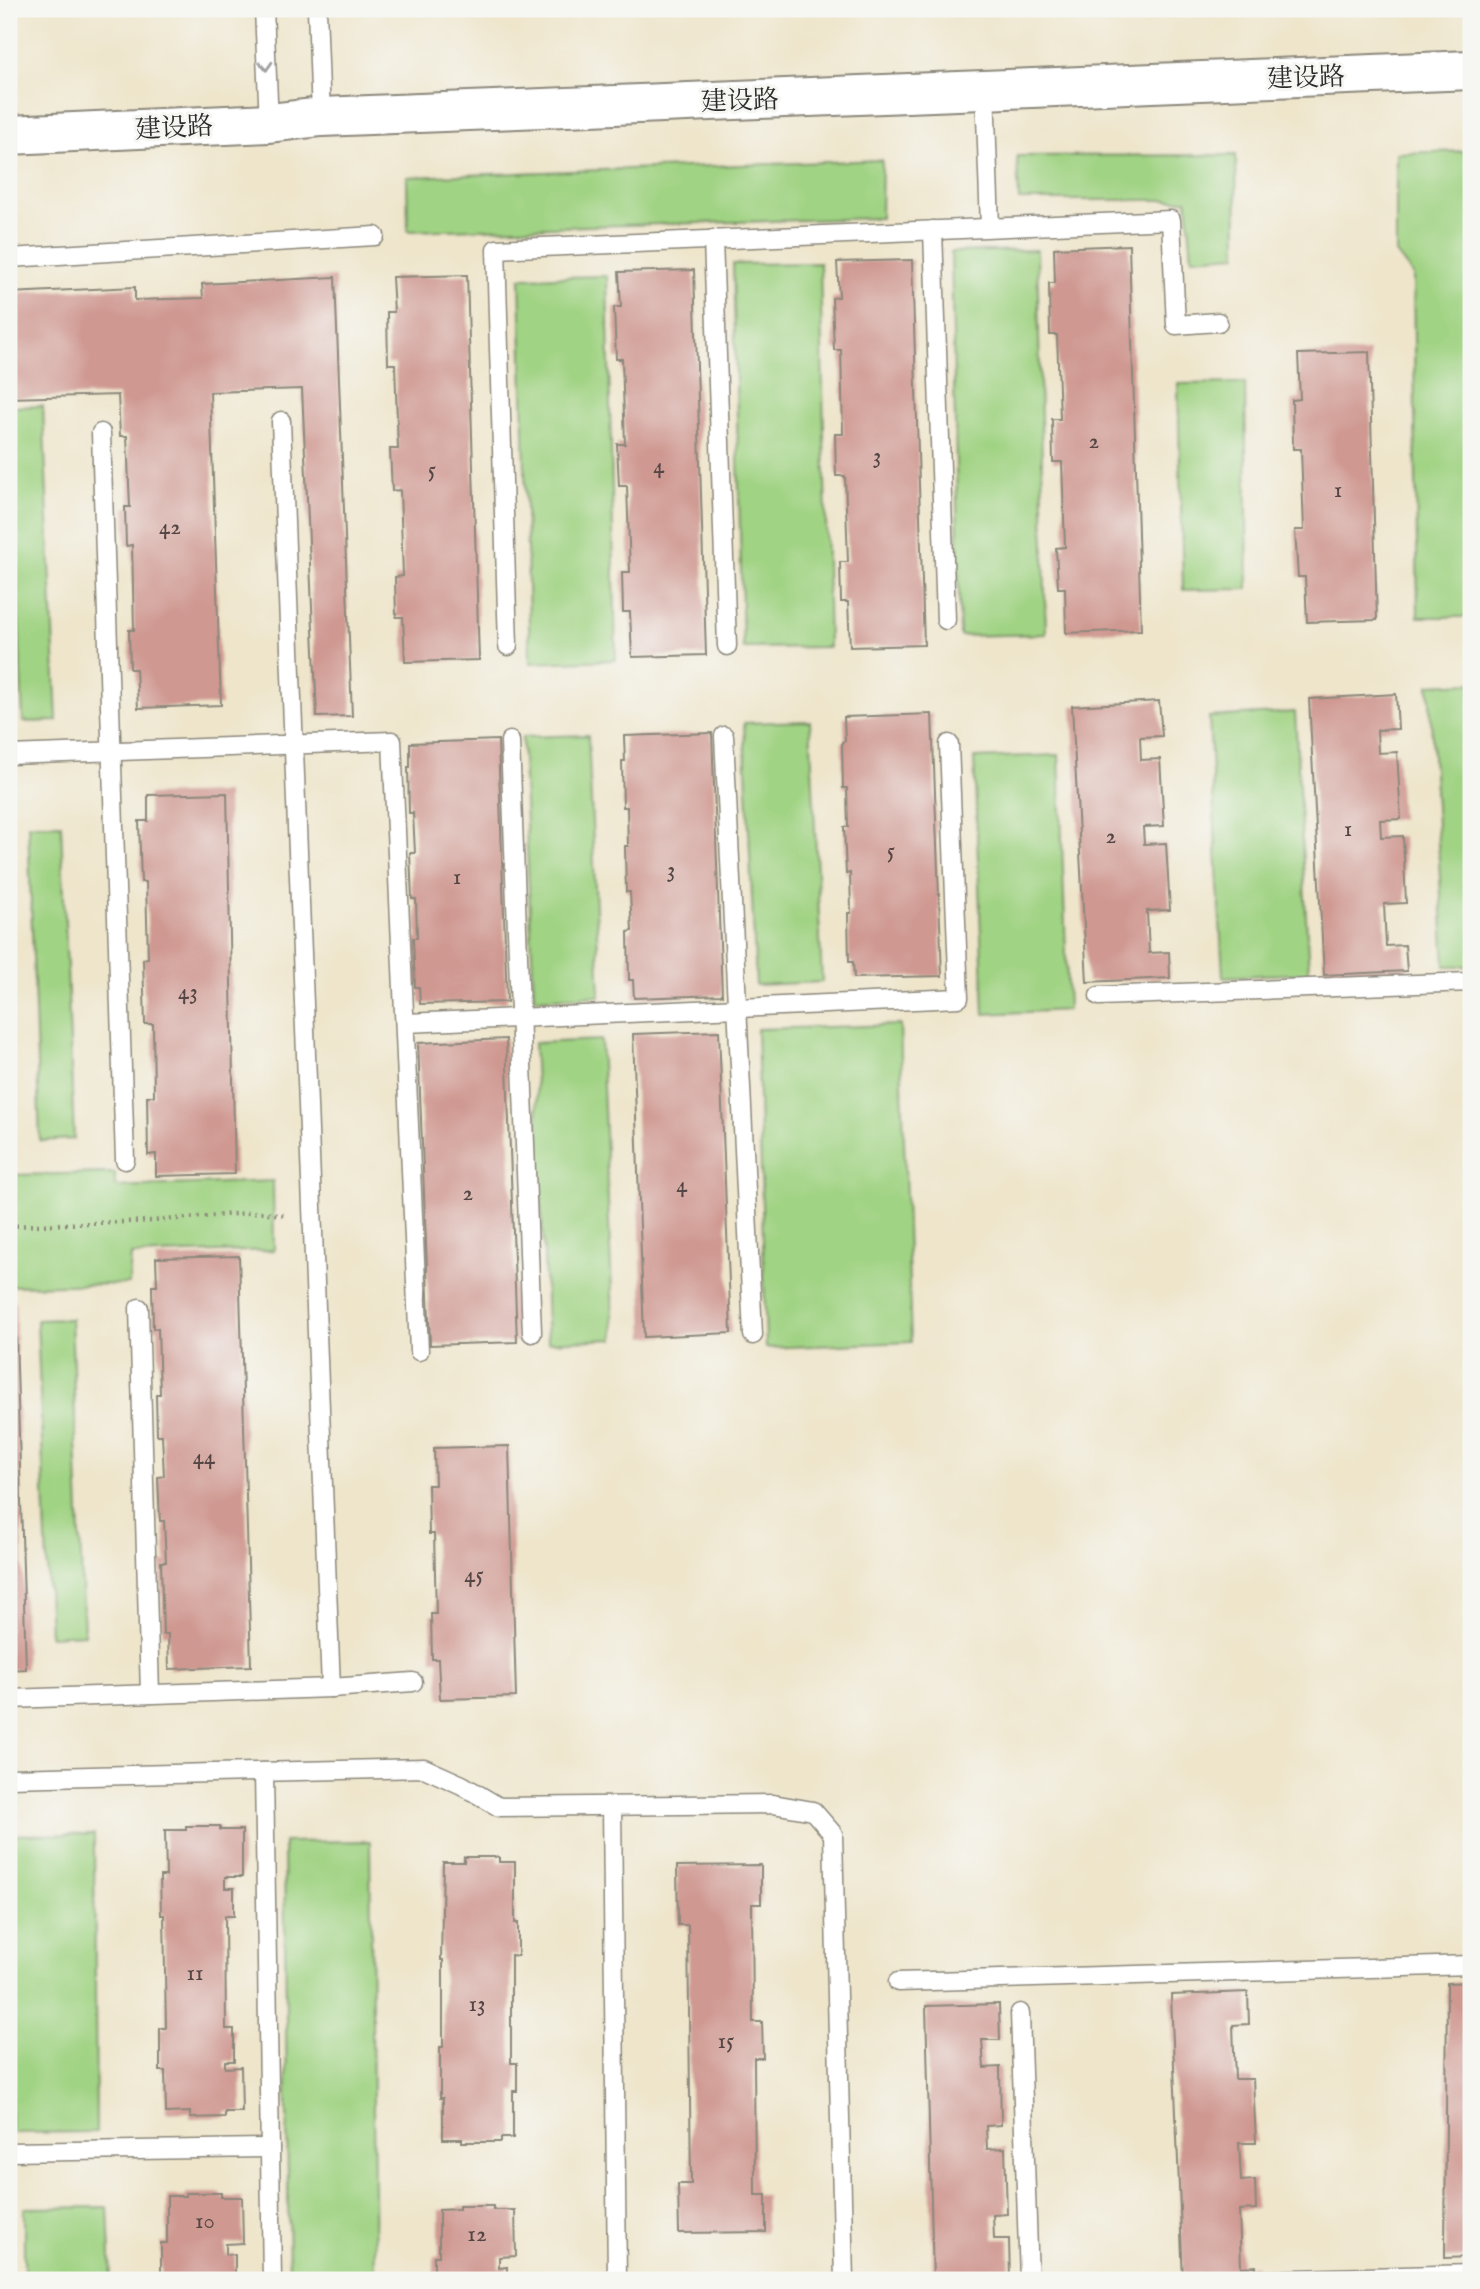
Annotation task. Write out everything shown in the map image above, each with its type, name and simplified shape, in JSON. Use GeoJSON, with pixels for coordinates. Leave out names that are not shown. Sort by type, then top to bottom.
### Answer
{"type":"FeatureCollection","features":[{"type":"Feature","properties":{"kind":"street","name":"建设路"},"geometry":{"type":"LineString","coordinates":[[9,135],[269,123],[321,117],[1471,70]]}},
{"type":"Feature","properties":{"kind":"lane"},"geometry":{"type":"LineString","coordinates":[[264,9],[269,123]]}},
{"type":"Feature","properties":{"kind":"lane"},"geometry":{"type":"LineString","coordinates":[[317,9],[321,117]]}},
{"type":"Feature","properties":{"kind":"lane"},"geometry":{"type":"LineString","coordinates":[[985,89],[990,227]]}},
{"type":"Feature","properties":{"kind":"lane"},"geometry":{"type":"LineString","coordinates":[[508,646],[496,249],[1171,220],[1176,325],[1218,323]]}},
{"type":"Feature","properties":{"kind":"lane"},"geometry":{"type":"LineString","coordinates":[[933,230],[946,620]]}},
{"type":"Feature","properties":{"kind":"lane"},"geometry":{"type":"LineString","coordinates":[[9,258],[375,236]]}},
{"type":"Feature","properties":{"kind":"lane"},"geometry":{"type":"LineString","coordinates":[[713,239],[727,646]]}},
{"type":"Feature","properties":{"kind":"lane"},"geometry":{"type":"LineString","coordinates":[[282,421],[331,1688]]}},
{"type":"Feature","properties":{"kind":"lane"},"geometry":{"type":"LineString","coordinates":[[102,433],[125,1160]]}},
{"type":"Feature","properties":{"kind":"lane"},"geometry":{"type":"LineString","coordinates":[[724,736],[753,1335]]}},
{"type":"Feature","properties":{"kind":"lane"},"geometry":{"type":"LineString","coordinates":[[9,755],[392,741],[419,1351]]}},
{"type":"Feature","properties":{"kind":"lane"},"geometry":{"type":"LineString","coordinates":[[510,741],[532,1333]]}},
{"type":"Feature","properties":{"kind":"lane"},"geometry":{"type":"LineString","coordinates":[[405,1023],[959,998],[948,744]]}},
{"type":"Feature","properties":{"kind":"lane"},"geometry":{"type":"LineString","coordinates":[[1099,996],[1471,982]]}},
{"type":"Feature","properties":{"kind":"lane"},"geometry":{"type":"LineString","coordinates":[[139,1308],[150,1694]]}},
{"type":"Feature","properties":{"kind":"lane"},"geometry":{"type":"LineString","coordinates":[[9,1699],[331,1688],[412,1682]]}},
{"type":"Feature","properties":{"kind":"lane"},"geometry":{"type":"LineString","coordinates":[[9,1778],[424,1768],[462,1785],[499,1807],[773,1804],[813,1811],[833,1834],[844,2280]]}},
{"type":"Feature","properties":{"kind":"lane"},"geometry":{"type":"LineString","coordinates":[[264,1772],[272,2280]]}},
{"type":"Feature","properties":{"kind":"lane"},"geometry":{"type":"LineString","coordinates":[[611,1805],[617,2280]]}},
{"type":"Feature","properties":{"kind":"lane"},"geometry":{"type":"LineString","coordinates":[[898,1982],[1471,1965]]}},
{"type":"Feature","properties":{"kind":"lane"},"geometry":{"type":"LineString","coordinates":[[1020,2013],[1029,2280]]}},
{"type":"Feature","properties":{"kind":"lane"},"geometry":{"type":"LineString","coordinates":[[9,2152],[270,2148]]}},
{"type":"Feature","properties":{"kind":"lane"},"geometry":{"type":"LineString","coordinates":[[1258,2280],[1471,2274]]}},
{"type":"Feature","properties":{"kind":"path"},"geometry":{"type":"LineString","coordinates":[[9,1226],[153,1221],[258,1212],[313,1219]]}},
{"type":"Feature","properties":{"kind":"green space"},"geometry":{"type":"Polygon","coordinates":[[[1471,151],[1471,617],[1418,617],[1413,275],[1396,253],[1396,153],[1471,151]]]}},
{"type":"Feature","properties":{"kind":"green space"},"geometry":{"type":"Polygon","coordinates":[[[1236,155],[1237,255],[1192,258],[1187,200],[1019,200],[1017,156],[1236,155]]]}},
{"type":"Feature","properties":{"kind":"green space"},"geometry":{"type":"Polygon","coordinates":[[[882,160],[881,218],[408,231],[407,177],[882,160]]]}},
{"type":"Feature","properties":{"kind":"green space"},"geometry":{"type":"Polygon","coordinates":[[[1037,250],[1046,634],[960,636],[951,252],[1037,250]]]}},
{"type":"Feature","properties":{"kind":"green space"},"geometry":{"type":"Polygon","coordinates":[[[820,263],[829,647],[743,648],[733,264],[820,263]]]}},
{"type":"Feature","properties":{"kind":"green space"},"geometry":{"type":"Polygon","coordinates":[[[607,276],[616,660],[530,663],[520,278],[607,276]]]}},
{"type":"Feature","properties":{"kind":"green space"},"geometry":{"type":"Polygon","coordinates":[[[1245,383],[1248,589],[1183,590],[1178,384],[1245,383]]]}},
{"type":"Feature","properties":{"kind":"green space"},"geometry":{"type":"Polygon","coordinates":[[[43,406],[57,721],[23,722],[10,407],[43,406]]]}},
{"type":"Feature","properties":{"kind":"green space"},"geometry":{"type":"Polygon","coordinates":[[[1471,683],[1471,966],[1445,966],[1429,685],[1471,683]]]}},
{"type":"Feature","properties":{"kind":"green space"},"geometry":{"type":"Polygon","coordinates":[[[1295,712],[1309,973],[1223,977],[1209,717],[1295,712]]]}},
{"type":"Feature","properties":{"kind":"green space"},"geometry":{"type":"Polygon","coordinates":[[[810,721],[822,982],[756,985],[744,723],[810,721]]]}},
{"type":"Feature","properties":{"kind":"green space"},"geometry":{"type":"Polygon","coordinates":[[[588,735],[600,996],[534,999],[522,737],[588,735]]]}},
{"type":"Feature","properties":{"kind":"green space"},"geometry":{"type":"Polygon","coordinates":[[[1059,755],[1068,1010],[984,1014],[974,758],[1059,755]]]}},
{"type":"Feature","properties":{"kind":"green space"},"geometry":{"type":"Polygon","coordinates":[[[61,824],[74,1139],[40,1141],[28,825],[61,824]]]}},
{"type":"Feature","properties":{"kind":"green space"},"geometry":{"type":"Polygon","coordinates":[[[900,1025],[911,1342],[766,1348],[757,1029],[900,1025]]]}},
{"type":"Feature","properties":{"kind":"green space"},"geometry":{"type":"Polygon","coordinates":[[[601,1040],[614,1339],[548,1342],[534,1043],[601,1040]]]}},
{"type":"Feature","properties":{"kind":"green space"},"geometry":{"type":"Polygon","coordinates":[[[115,1173],[115,1187],[273,1181],[274,1250],[131,1255],[129,1284],[9,1286],[9,1175],[115,1173]]]}},
{"type":"Feature","properties":{"kind":"green space"},"geometry":{"type":"Polygon","coordinates":[[[71,1319],[84,1634],[50,1636],[37,1320],[71,1319]]]}},
{"type":"Feature","properties":{"kind":"green space"},"geometry":{"type":"Polygon","coordinates":[[[94,1834],[96,2132],[11,2133],[9,1835],[94,1834]]]}},
{"type":"Feature","properties":{"kind":"green space"},"geometry":{"type":"Polygon","coordinates":[[[370,1841],[375,2280],[289,2280],[284,1842],[370,1841]]]}},
{"type":"Feature","properties":{"kind":"green space"},"geometry":{"type":"Polygon","coordinates":[[[108,2207],[111,2280],[24,2280],[24,2208],[108,2207]]]}},
{"type":"Feature","properties":{"kind":"building"},"geometry":{"type":"Polygon","coordinates":[[[1129,245],[1141,630],[1066,633],[1065,588],[1058,588],[1056,548],[1065,547],[1062,462],[1053,462],[1052,419],[1060,419],[1057,335],[1050,335],[1049,283],[1055,283],[1054,248],[1129,245]]]}},
{"type":"Feature","properties":{"kind":"building"},"geometry":{"type":"Polygon","coordinates":[[[912,260],[924,645],[850,647],[848,602],[841,602],[840,562],[848,562],[845,476],[836,476],[835,434],[843,434],[841,350],[834,350],[832,298],[839,297],[837,262],[912,260]]]}},
{"type":"Feature","properties":{"kind":"building"},"geometry":{"type":"Polygon","coordinates":[[[694,270],[706,655],[632,657],[630,612],[623,612],[622,572],[630,572],[627,486],[619,486],[617,444],[625,444],[622,359],[616,359],[614,307],[621,307],[619,272],[694,270]]]}},
{"type":"Feature","properties":{"kind":"building"},"geometry":{"type":"Polygon","coordinates":[[[467,275],[479,660],[405,662],[403,617],[396,617],[395,577],[403,576],[400,490],[392,491],[390,449],[398,449],[395,364],[388,364],[387,312],[394,312],[392,277],[467,275]]]}},
{"type":"Feature","properties":{"kind":"building"},"geometry":{"type":"Polygon","coordinates":[[[335,277],[352,716],[317,717],[302,389],[210,392],[221,705],[138,708],[136,669],[130,669],[129,630],[134,630],[132,545],[126,546],[125,507],[130,507],[127,436],[120,436],[118,395],[9,398],[9,293],[135,287],[135,300],[203,298],[202,284],[335,277]]]}},
{"type":"Feature","properties":{"kind":"building"},"geometry":{"type":"Polygon","coordinates":[[[1369,352],[1377,620],[1307,622],[1305,577],[1298,577],[1295,530],[1304,530],[1301,449],[1293,449],[1292,400],[1300,399],[1298,354],[1369,352]]]}},
{"type":"Feature","properties":{"kind":"building"},"geometry":{"type":"Polygon","coordinates":[[[1396,694],[1398,729],[1377,730],[1378,753],[1397,752],[1401,819],[1380,820],[1381,837],[1403,836],[1406,903],[1384,904],[1386,946],[1405,945],[1407,971],[1324,975],[1309,699],[1396,694]]]}},
{"type":"Feature","properties":{"kind":"building"},"geometry":{"type":"Polygon","coordinates":[[[1159,701],[1162,736],[1140,737],[1141,760],[1160,759],[1164,826],[1143,827],[1144,844],[1166,843],[1170,910],[1147,911],[1149,953],[1169,952],[1170,978],[1087,982],[1072,706],[1159,701]]]}},
{"type":"Feature","properties":{"kind":"building"},"geometry":{"type":"Polygon","coordinates":[[[932,714],[942,976],[854,978],[853,962],[849,962],[848,913],[851,913],[850,873],[846,874],[844,827],[848,827],[847,788],[843,788],[844,717],[932,714]]]}},
{"type":"Feature","properties":{"kind":"building"},"geometry":{"type":"Polygon","coordinates":[[[712,733],[722,995],[634,998],[633,980],[629,980],[628,932],[632,931],[630,892],[626,892],[625,846],[628,846],[627,807],[623,807],[624,736],[712,733]]]}},
{"type":"Feature","properties":{"kind":"building"},"geometry":{"type":"Polygon","coordinates":[[[498,740],[507,1002],[420,1004],[419,987],[415,987],[413,938],[417,938],[416,899],[412,899],[410,853],[415,853],[413,813],[409,813],[410,743],[498,740]]]}},
{"type":"Feature","properties":{"kind":"building"},"geometry":{"type":"Polygon","coordinates":[[[227,793],[235,1174],[156,1176],[156,1154],[148,1155],[147,1096],[154,1096],[153,1024],[145,1024],[143,959],[148,958],[146,882],[141,882],[139,821],[148,821],[148,795],[227,793]]]}},
{"type":"Feature","properties":{"kind":"building"},"geometry":{"type":"Polygon","coordinates":[[[719,1031],[731,1333],[644,1337],[633,1034],[719,1031]]]}},
{"type":"Feature","properties":{"kind":"building"},"geometry":{"type":"Polygon","coordinates":[[[506,1039],[517,1342],[430,1345],[418,1043],[506,1039]]]}},
{"type":"Feature","properties":{"kind":"building"},"geometry":{"type":"Polygon","coordinates":[[[239,1256],[251,1666],[169,1669],[168,1634],[163,1634],[161,1562],[166,1562],[164,1521],[160,1521],[158,1477],[164,1476],[162,1435],[157,1435],[156,1394],[160,1394],[158,1328],[153,1329],[152,1286],[157,1286],[156,1258],[239,1256]]]}},
{"type":"Feature","properties":{"kind":"building"},"geometry":{"type":"Polygon","coordinates":[[[9,1300],[15,1300],[26,1669],[9,1670],[9,1300]]]}},
{"type":"Feature","properties":{"kind":"building"},"geometry":{"type":"Polygon","coordinates":[[[509,1446],[516,1697],[440,1699],[438,1659],[432,1659],[431,1614],[436,1614],[434,1534],[429,1534],[428,1485],[435,1485],[434,1448],[509,1446]]]}},
{"type":"Feature","properties":{"kind":"building"},"geometry":{"type":"Polygon","coordinates":[[[186,1826],[220,1826],[220,1830],[242,1830],[242,1877],[225,1877],[225,1888],[234,1888],[234,1916],[225,1916],[226,2029],[234,2029],[234,2061],[225,2061],[225,2068],[241,2067],[242,2112],[225,2112],[225,2117],[190,2118],[190,2112],[166,2113],[165,2071],[160,2071],[160,2028],[166,2028],[164,1915],[161,1915],[160,1876],[166,1876],[165,1830],[186,1830],[186,1826]]]}},
{"type":"Feature","properties":{"kind":"building"},"geometry":{"type":"Polygon","coordinates":[[[464,1857],[499,1857],[499,1862],[515,1862],[518,1956],[511,1955],[511,2063],[517,2063],[517,2091],[513,2091],[513,2138],[501,2138],[501,2142],[443,2139],[440,2047],[443,2047],[443,1862],[464,1862],[464,1857]]]}},
{"type":"Feature","properties":{"kind":"building"},"geometry":{"type":"Polygon","coordinates":[[[761,1865],[761,1904],[752,1904],[753,2022],[762,2022],[763,2058],[754,2058],[755,2195],[766,2195],[766,2232],[679,2233],[678,2184],[691,2184],[688,1925],[678,1925],[677,1866],[761,1865]]]}},
{"type":"Feature","properties":{"kind":"building"},"geometry":{"type":"Polygon","coordinates":[[[1471,1982],[1471,2257],[1445,2258],[1447,1983],[1471,1982]]]}},
{"type":"Feature","properties":{"kind":"building"},"geometry":{"type":"Polygon","coordinates":[[[1248,1992],[1249,2024],[1233,2025],[1235,2079],[1253,2079],[1256,2143],[1239,2143],[1241,2181],[1255,2180],[1256,2209],[1239,2210],[1241,2267],[1256,2266],[1257,2280],[1183,2280],[1171,1995],[1248,1992]]]}},
{"type":"Feature","properties":{"kind":"building"},"geometry":{"type":"Polygon","coordinates":[[[999,2004],[1000,2040],[982,2040],[984,2068],[1000,2067],[1001,2125],[986,2126],[987,2149],[1005,2148],[1007,2214],[993,2215],[994,2239],[1009,2239],[1010,2280],[933,2280],[926,2006],[999,2004]]]}},
{"type":"Feature","properties":{"kind":"building"},"geometry":{"type":"Polygon","coordinates":[[[186,2193],[221,2193],[221,2197],[242,2197],[243,2243],[226,2244],[226,2255],[235,2254],[235,2280],[161,2280],[161,2243],[167,2243],[167,2196],[186,2196],[186,2193]]]}},
{"type":"Feature","properties":{"kind":"building"},"geometry":{"type":"Polygon","coordinates":[[[459,2206],[493,2206],[493,2210],[515,2210],[516,2256],[499,2257],[499,2268],[507,2267],[507,2280],[434,2280],[434,2256],[439,2256],[439,2210],[459,2209],[459,2206]]]}}]}
